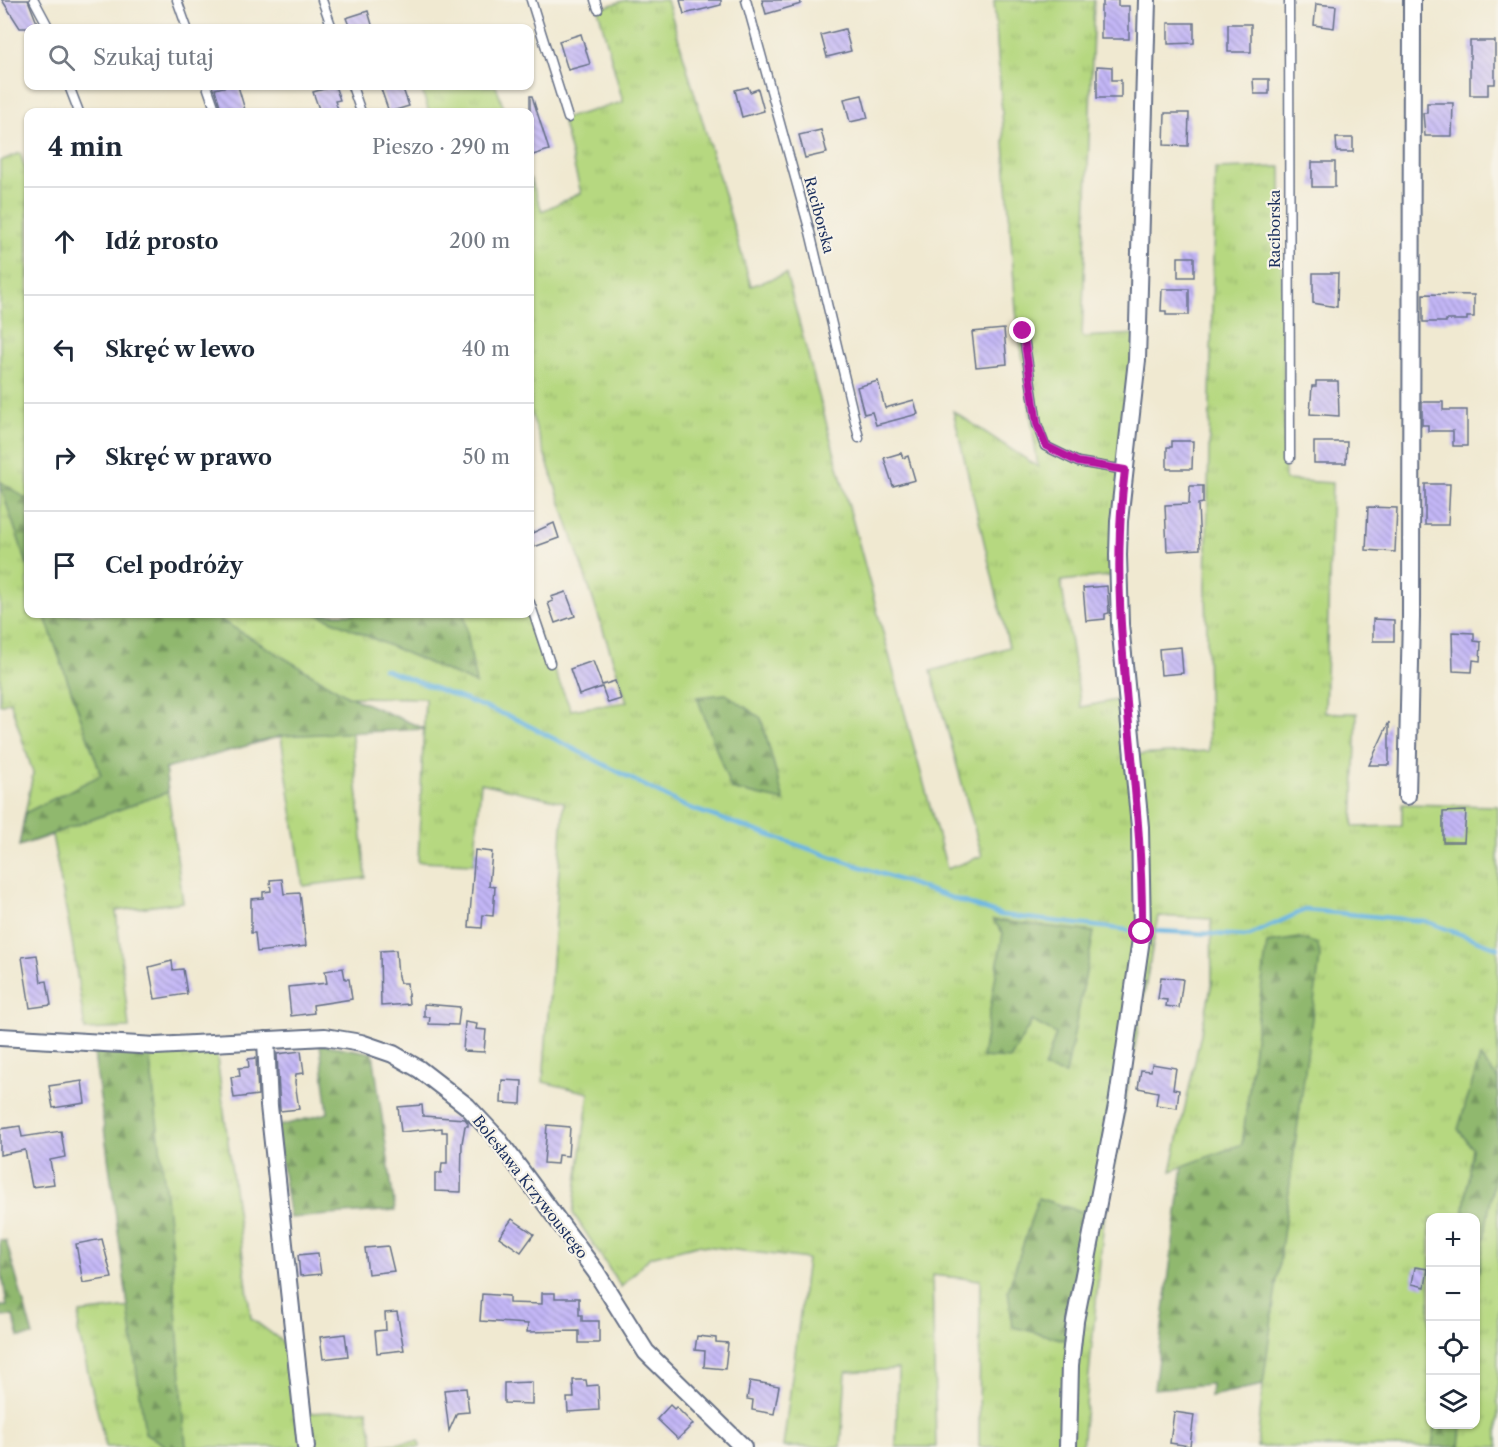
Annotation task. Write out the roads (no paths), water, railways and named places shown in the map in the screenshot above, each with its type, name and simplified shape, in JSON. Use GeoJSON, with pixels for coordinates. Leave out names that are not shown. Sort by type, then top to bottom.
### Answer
{"type":"FeatureCollection","features":[{"type":"Feature","properties":{"kind":"street"},"geometry":{"type":"LineString","coordinates":[[1068,1447],[1070,1365],[1075,1321],[1117,1105],[1142,932],[1140,827],[1121,634],[1118,575],[1119,521],[1137,360],[1147,0]]}},
{"type":"Feature","properties":{"kind":"street"},"geometry":{"type":"LineString","coordinates":[[1407,796],[1411,617],[1412,0]]}},
{"type":"Feature","properties":{"kind":"street","name":"Bolesława Krzywoustego"},"geometry":{"type":"LineString","coordinates":[[0,1037],[81,1044],[156,1046],[266,1040],[280,1037],[325,1037],[361,1043],[393,1054],[419,1069],[467,1106],[496,1138],[596,1272],[645,1352],[743,1447]]}},
{"type":"Feature","properties":{"kind":"street"},"geometry":{"type":"LineString","coordinates":[[266,1040],[269,1106],[306,1447]]}},
{"type":"Feature","properties":{"kind":"lane"},"geometry":{"type":"LineString","coordinates":[[34,0],[47,24]]}},
{"type":"Feature","properties":{"kind":"lane"},"geometry":{"type":"LineString","coordinates":[[177,0],[186,24]]}},
{"type":"Feature","properties":{"kind":"lane"},"geometry":{"type":"LineString","coordinates":[[322,0],[331,24]]}},
{"type":"Feature","properties":{"kind":"lane"},"geometry":{"type":"LineString","coordinates":[[531,0],[568,118]]}},
{"type":"Feature","properties":{"kind":"lane","name":"Raciborska"},"geometry":{"type":"LineString","coordinates":[[746,0],[810,232],[859,438]]}},
{"type":"Feature","properties":{"kind":"lane","name":"Raciborska"},"geometry":{"type":"LineString","coordinates":[[1289,0],[1290,458]]}},
{"type":"Feature","properties":{"kind":"lane"},"geometry":{"type":"LineString","coordinates":[[71,90],[77,108]]}},
{"type":"Feature","properties":{"kind":"lane"},"geometry":{"type":"LineString","coordinates":[[208,90],[215,108]]}},
{"type":"Feature","properties":{"kind":"lane"},"geometry":{"type":"LineString","coordinates":[[353,90],[360,108]]}},
{"type":"Feature","properties":{"kind":"lane"},"geometry":{"type":"LineString","coordinates":[[1023,331],[1037,424],[1046,446],[1078,462],[1125,470]]}},
{"type":"Feature","properties":{"kind":"lane"},"geometry":{"type":"LineString","coordinates":[[534,615],[550,663]]}},
{"type":"Feature","properties":{"kind":"waterway"},"geometry":{"type":"LineString","coordinates":[[384,669],[516,719],[684,806],[1001,915],[1128,930]]}},
{"type":"Feature","properties":{"kind":"waterway"},"geometry":{"type":"LineString","coordinates":[[1157,931],[1248,936],[1305,910],[1425,921],[1498,948]]}}]}
